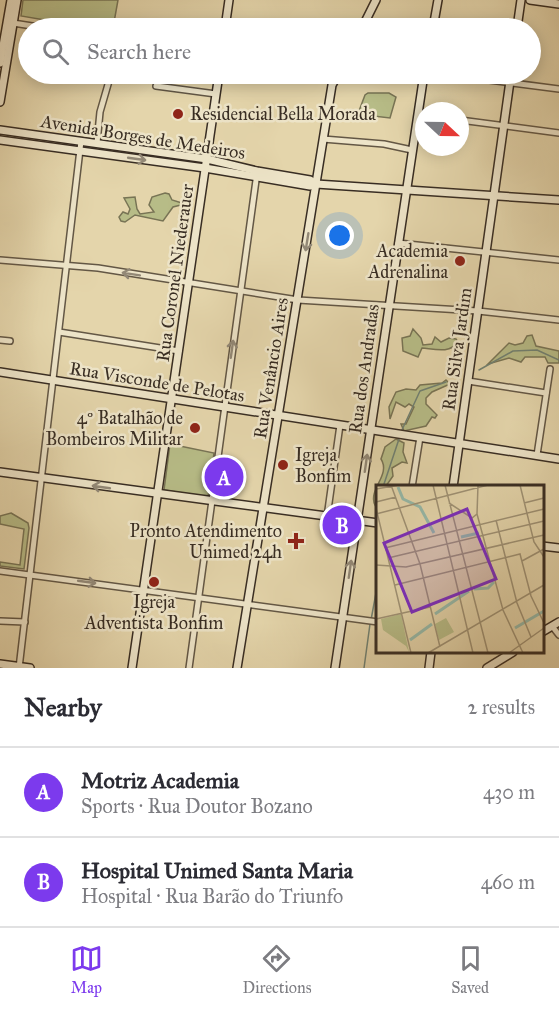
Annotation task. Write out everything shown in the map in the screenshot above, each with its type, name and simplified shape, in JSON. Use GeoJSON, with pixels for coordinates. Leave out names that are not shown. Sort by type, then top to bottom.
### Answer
{"type":"FeatureCollection","features":[{"type":"Feature","properties":{"kind":"street"},"geometry":{"type":"LineString","coordinates":[[0,63],[11,0]]}},
{"type":"Feature","properties":{"kind":"street"},"geometry":{"type":"LineString","coordinates":[[0,102],[7,21],[17,0]]}},
{"type":"Feature","properties":{"kind":"street"},"geometry":{"type":"LineString","coordinates":[[226,18],[229,0]]}},
{"type":"Feature","properties":{"kind":"street"},"geometry":{"type":"LineString","coordinates":[[367,18],[376,0]]}},
{"type":"Feature","properties":{"kind":"street"},"geometry":{"type":"LineString","coordinates":[[435,18],[438,0]]}},
{"type":"Feature","properties":{"kind":"street"},"geometry":{"type":"LineString","coordinates":[[518,18],[521,0]]}},
{"type":"Feature","properties":{"kind":"street"},"geometry":{"type":"LineString","coordinates":[[530,0],[555,2]]}},
{"type":"Feature","properties":{"kind":"street"},"geometry":{"type":"LineString","coordinates":[[97,143],[100,112],[108,84]]}},
{"type":"Feature","properties":{"kind":"street"},"geometry":{"type":"LineString","coordinates":[[207,159],[218,84]]}},
{"type":"Feature","properties":{"kind":"street","name":"Rua Venâncio Aires"},"geometry":{"type":"LineString","coordinates":[[237,668],[333,84]]}},
{"type":"Feature","properties":{"kind":"street","name":"Rua dos Andradas"},"geometry":{"type":"LineString","coordinates":[[422,102],[423,84]]}},
{"type":"Feature","properties":{"kind":"street","name":"Rua Silva Jardim"},"geometry":{"type":"LineString","coordinates":[[453,485],[510,84]]}},
{"type":"Feature","properties":{"kind":"street"},"geometry":{"type":"LineString","coordinates":[[524,84],[559,89]]}},
{"type":"Feature","properties":{"kind":"street"},"geometry":{"type":"LineString","coordinates":[[156,86],[216,94]]}},
{"type":"Feature","properties":{"kind":"street"},"geometry":{"type":"LineString","coordinates":[[469,121],[559,133]]}},
{"type":"Feature","properties":{"kind":"street","name":"Avenida Borges de Medeiros"},"geometry":{"type":"LineString","coordinates":[[0,130],[207,159],[257,174]]}},
{"type":"Feature","properties":{"kind":"street","name":"Rua dos Andradas"},"geometry":{"type":"LineString","coordinates":[[336,668],[405,190],[415,138]]}},
{"type":"Feature","properties":{"kind":"street"},"geometry":{"type":"LineString","coordinates":[[323,139],[384,144],[412,150]]}},
{"type":"Feature","properties":{"kind":"street","name":"Avenida Borges de Medeiros"},"geometry":{"type":"LineString","coordinates":[[0,140],[310,180],[316,184],[559,200]]}},
{"type":"Feature","properties":{"kind":"street"},"geometry":{"type":"LineString","coordinates":[[19,667],[81,141]]}},
{"type":"Feature","properties":{"kind":"street","name":"Rua Coronel Niederauer"},"geometry":{"type":"LineString","coordinates":[[132,668],[207,159]]}},
{"type":"Feature","properties":{"kind":"street"},"geometry":{"type":"LineString","coordinates":[[189,668],[257,174]]}},
{"type":"Feature","properties":{"kind":"street"},"geometry":{"type":"LineString","coordinates":[[398,243],[559,260]]}},
{"type":"Feature","properties":{"kind":"street"},"geometry":{"type":"LineString","coordinates":[[0,260],[66,265],[298,300],[478,311],[559,320]]}},
{"type":"Feature","properties":{"kind":"street"},"geometry":{"type":"LineString","coordinates":[[59,332],[179,351]]}},
{"type":"Feature","properties":{"kind":"street"},"geometry":{"type":"LineString","coordinates":[[0,339],[10,341]]}},
{"type":"Feature","properties":{"kind":"street"},"geometry":{"type":"LineString","coordinates":[[537,455],[550,369]]}},
{"type":"Feature","properties":{"kind":"street","name":"Rua Visconde de Pelotas"},"geometry":{"type":"LineString","coordinates":[[0,372],[559,459]]}},
{"type":"Feature","properties":{"kind":"street"},"geometry":{"type":"LineString","coordinates":[[468,381],[546,393]]}},
{"type":"Feature","properties":{"kind":"street"},"geometry":{"type":"LineString","coordinates":[[327,517],[340,425]]}},
{"type":"Feature","properties":{"kind":"street"},"geometry":{"type":"LineString","coordinates":[[412,485],[420,437]]}},
{"type":"Feature","properties":{"kind":"street"},"geometry":{"type":"LineString","coordinates":[[0,472],[376,523]]}},
{"type":"Feature","properties":{"kind":"street"},"geometry":{"type":"LineString","coordinates":[[544,546],[559,548]]}},
{"type":"Feature","properties":{"kind":"street"},"geometry":{"type":"LineString","coordinates":[[0,571],[376,622]]}},
{"type":"Feature","properties":{"kind":"street"},"geometry":{"type":"LineString","coordinates":[[0,621],[25,622]]}},
{"type":"Feature","properties":{"kind":"street"},"geometry":{"type":"LineString","coordinates":[[556,624],[559,635]]}},
{"type":"Feature","properties":{"kind":"street"},"geometry":{"type":"LineString","coordinates":[[429,668],[431,653]]}},
{"type":"Feature","properties":{"kind":"street"},"geometry":{"type":"LineString","coordinates":[[487,668],[510,653]]}},
{"type":"Feature","properties":{"kind":"street"},"geometry":{"type":"LineString","coordinates":[[0,664],[30,668]]}},
{"type":"Feature","properties":{"kind":"green space"},"geometry":{"type":"Polygon","coordinates":[[[23,0],[118,0],[115,18],[21,16],[23,0]]]}},
{"type":"Feature","properties":{"kind":"green space"},"geometry":{"type":"Polygon","coordinates":[[[368,93],[389,93],[396,97],[390,118],[365,115],[359,111],[368,93]]]}},
{"type":"Feature","properties":{"kind":"green space"},"geometry":{"type":"Polygon","coordinates":[[[169,194],[172,200],[185,204],[173,207],[163,221],[135,215],[125,222],[121,221],[119,217],[123,212],[128,214],[130,209],[124,198],[135,197],[140,214],[154,212],[149,205],[152,197],[169,194]]]}},
{"type":"Feature","properties":{"kind":"green space"},"geometry":{"type":"Polygon","coordinates":[[[413,329],[421,338],[423,345],[432,344],[435,337],[441,342],[449,338],[456,339],[458,342],[455,346],[446,349],[422,348],[418,357],[403,351],[402,338],[410,336],[413,329]]]}},
{"type":"Feature","properties":{"kind":"green space"},"geometry":{"type":"Polygon","coordinates":[[[532,335],[536,346],[559,351],[559,363],[548,363],[545,357],[525,357],[521,362],[509,358],[488,364],[509,343],[515,345],[523,343],[527,336],[532,335]]]}},
{"type":"Feature","properties":{"kind":"green space"},"geometry":{"type":"Polygon","coordinates":[[[446,380],[450,384],[432,392],[426,398],[426,404],[437,415],[435,418],[432,417],[426,426],[404,431],[401,424],[406,424],[414,407],[409,404],[405,407],[396,402],[390,419],[389,407],[396,392],[406,389],[416,390],[420,385],[442,383],[446,380]]]}},
{"type":"Feature","properties":{"kind":"green space"},"geometry":{"type":"Polygon","coordinates":[[[396,439],[404,443],[403,452],[407,463],[402,462],[392,468],[393,476],[387,485],[378,485],[383,472],[381,459],[385,447],[396,439]]]}},
{"type":"Feature","properties":{"kind":"green space"},"geometry":{"type":"Polygon","coordinates":[[[170,444],[214,453],[208,497],[164,490],[170,444]]]}},
{"type":"Feature","properties":{"kind":"green space"},"geometry":{"type":"Polygon","coordinates":[[[376,488],[376,506],[374,502],[376,488]]]}},
{"type":"Feature","properties":{"kind":"green space"},"geometry":{"type":"Polygon","coordinates":[[[11,513],[28,523],[24,569],[0,566],[0,562],[20,565],[24,529],[0,524],[0,516],[11,513]]]}},
{"type":"Feature","properties":{"kind":"waterway"},"geometry":{"type":"LineString","coordinates":[[479,370],[513,351],[537,350],[559,360]]}},
{"type":"Feature","properties":{"kind":"waterway"},"geometry":{"type":"LineString","coordinates":[[401,432],[420,391],[446,382]]}},
{"type":"Feature","properties":{"kind":"waterway"},"geometry":{"type":"LineString","coordinates":[[384,485],[400,436]]}},
{"type":"Feature","properties":{"kind":"waterway"},"geometry":{"type":"LineString","coordinates":[[371,620],[376,593]]}},
{"type":"Feature","properties":{"kind":"waterway"},"geometry":{"type":"LineString","coordinates":[[364,668],[370,624]]}},
{"type":"Feature","properties":{"kind":"place","name":"Residencial Bella Morada"},"geometry":{"type":"Point","coordinates":[178,114]}},
{"type":"Feature","properties":{"kind":"place","name":"Academia Adrenalina"},"geometry":{"type":"Point","coordinates":[460,261]}},
{"type":"Feature","properties":{"kind":"place","name":"4º Batalhão de Bombeiros Militar"},"geometry":{"type":"Point","coordinates":[195,428]}},
{"type":"Feature","properties":{"kind":"place","name":"Igreja Bonfim"},"geometry":{"type":"Point","coordinates":[283,465]}},
{"type":"Feature","properties":{"kind":"place","name":"Motriz Academia"},"geometry":{"type":"Point","coordinates":[224,477]}},
{"type":"Feature","properties":{"kind":"place","name":"Hospital Unimed Santa Maria"},"geometry":{"type":"Point","coordinates":[342,525]}},
{"type":"Feature","properties":{"kind":"place","name":"Pronto Atendimento Unimed 24h"},"geometry":{"type":"Point","coordinates":[296,541]}},
{"type":"Feature","properties":{"kind":"place","name":"Igreja Adventista Bonfim"},"geometry":{"type":"Point","coordinates":[154,582]}}]}
